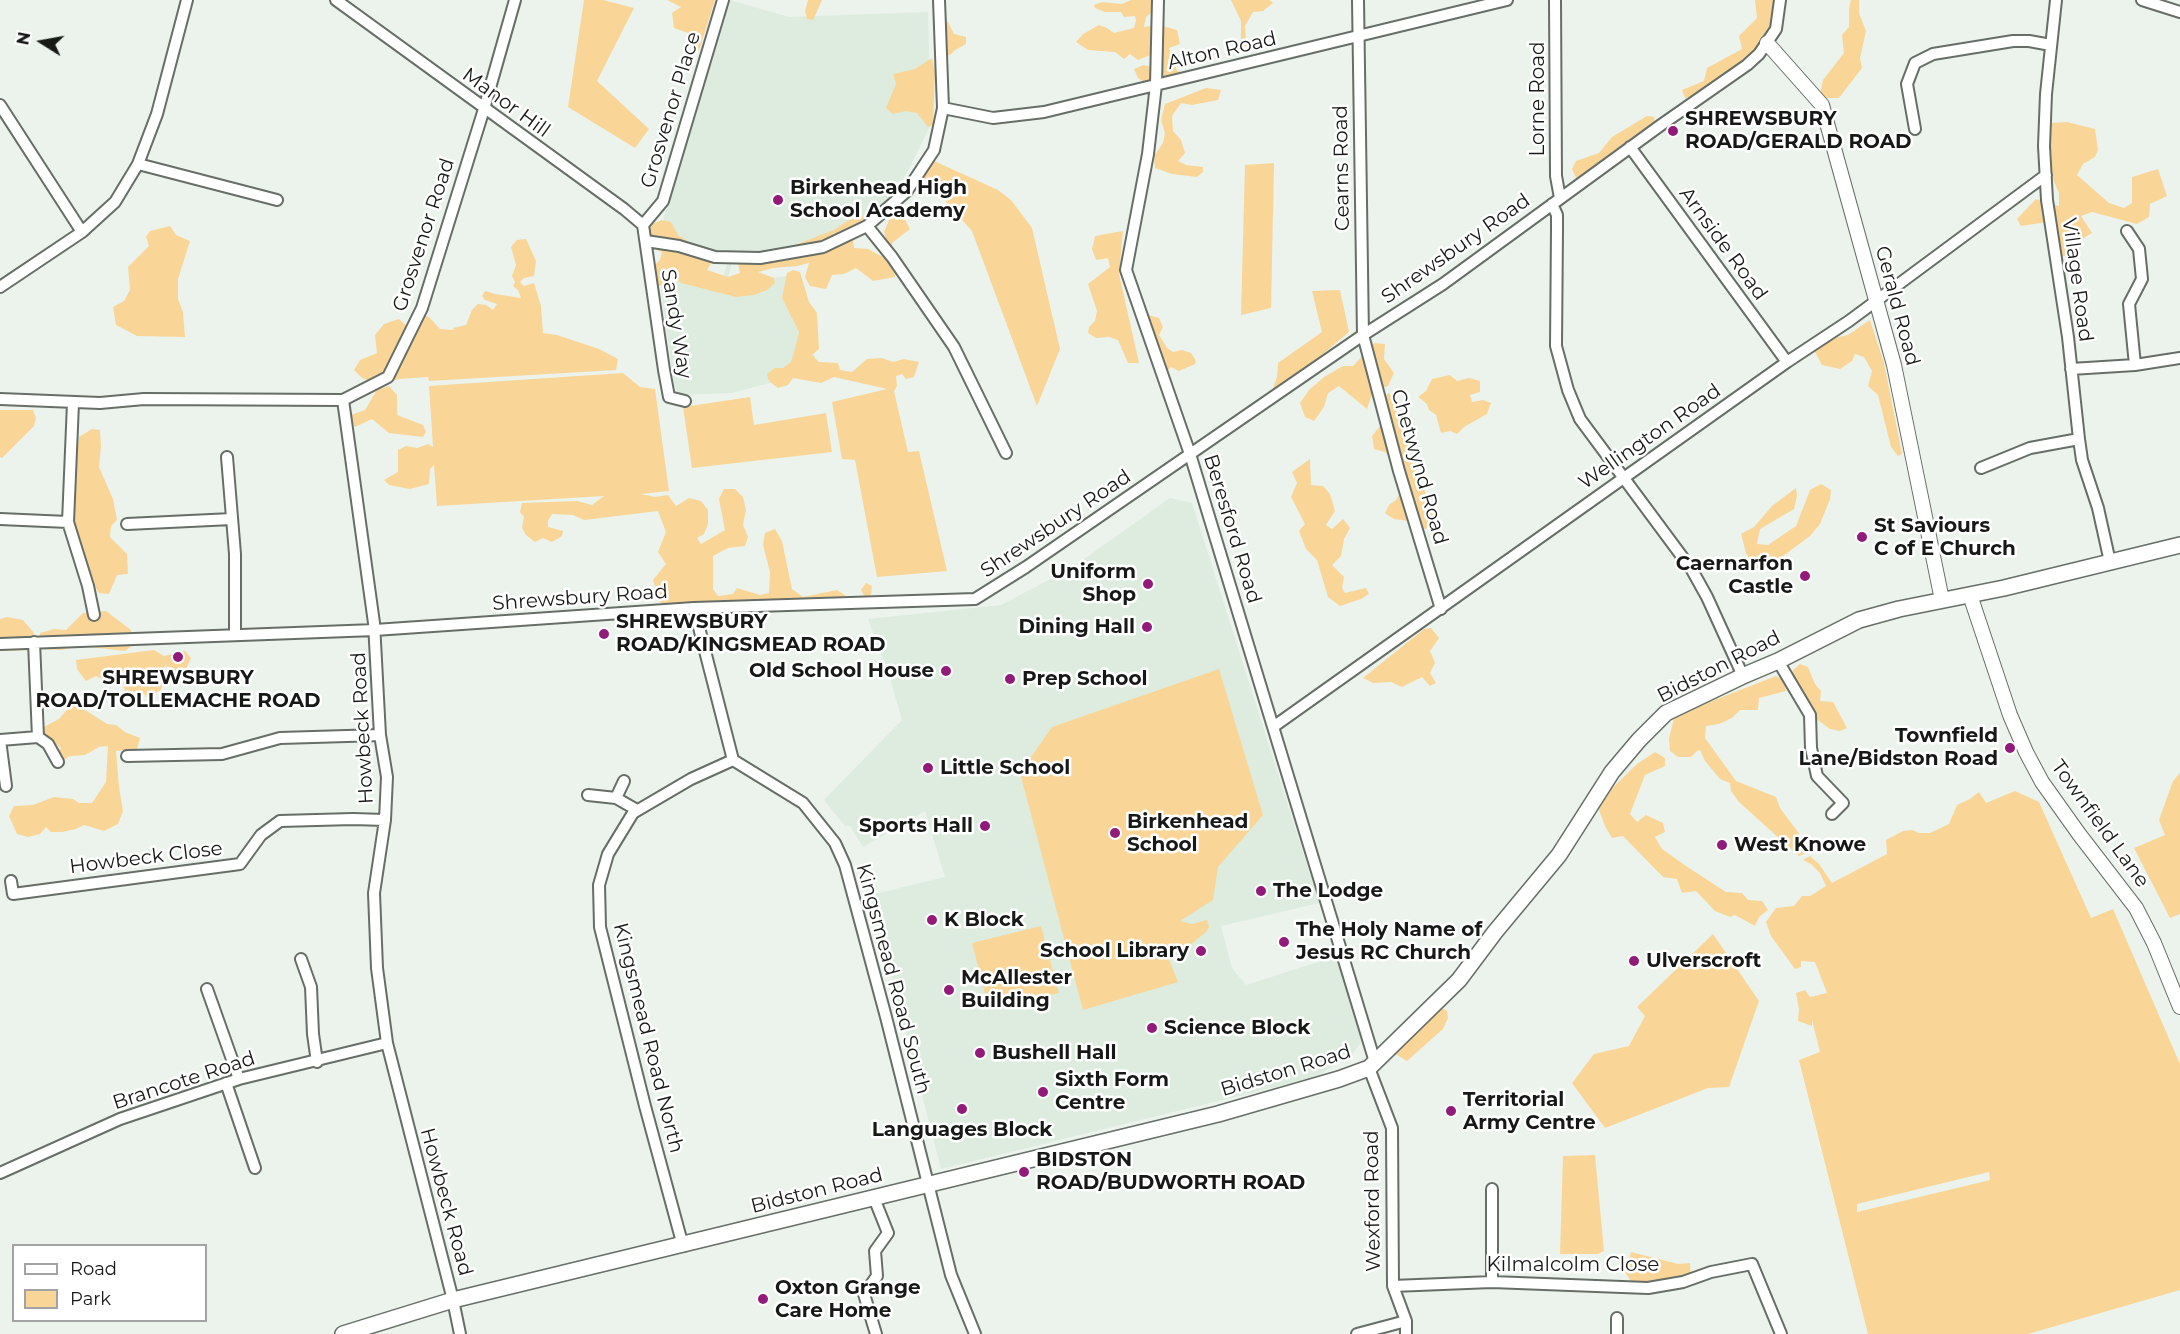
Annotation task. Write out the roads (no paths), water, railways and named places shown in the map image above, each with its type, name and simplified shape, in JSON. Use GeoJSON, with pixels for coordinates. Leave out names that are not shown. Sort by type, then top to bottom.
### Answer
{"type":"FeatureCollection","features":[{"type":"Feature","properties":{"kind":"main road","name":"Bidston Road"},"geometry":{"type":"LineString","coordinates":[[343,1334],[453,1300],[683,1246],[1218,1114],[1339,1079],[1372,1065],[1459,980],[1495,932],[1559,855],[1612,772],[1666,713],[1859,620],[1899,609],[2004,588],[2180,545]]}},
{"type":"Feature","properties":{"kind":"street"},"geometry":{"type":"LineString","coordinates":[[0,287],[82,232],[115,201],[138,164],[157,114],[187,0]]}},
{"type":"Feature","properties":{"kind":"street","name":"Manor Hill"},"geometry":{"type":"LineString","coordinates":[[336,0],[643,225]]}},
{"type":"Feature","properties":{"kind":"street","name":"Grosvenor Road"},"geometry":{"type":"LineString","coordinates":[[0,399],[73,403],[144,399],[343,400],[388,377],[422,308],[484,109],[515,0]]}},
{"type":"Feature","properties":{"kind":"street","name":"Grosvenor Place"},"geometry":{"type":"LineString","coordinates":[[643,225],[663,201],[723,0]]}},
{"type":"Feature","properties":{"kind":"street"},"geometry":{"type":"LineString","coordinates":[[643,225],[646,241],[679,246],[715,257],[760,258],[823,247],[867,226],[907,191],[934,150],[943,108],[939,0]]}},
{"type":"Feature","properties":{"kind":"street","name":"Beresford Road"},"geometry":{"type":"LineString","coordinates":[[1158,0],[1156,85],[1148,154],[1126,270],[1190,454],[1372,1065]]}},
{"type":"Feature","properties":{"kind":"street","name":"Cearns Road"},"geometry":{"type":"LineString","coordinates":[[1358,0],[1362,335]]}},
{"type":"Feature","properties":{"kind":"street","name":"Alton Road"},"geometry":{"type":"LineString","coordinates":[[943,108],[993,118],[1044,112],[1507,0]]}},
{"type":"Feature","properties":{"kind":"street","name":"Lorne Road"},"geometry":{"type":"LineString","coordinates":[[1555,0],[1556,346],[1560,363],[1580,419],[1692,570],[1707,597],[1743,676]]}},
{"type":"Feature","properties":{"kind":"street","name":"Shrewsbury Road"},"geometry":{"type":"LineString","coordinates":[[0,644],[375,630],[694,608],[975,599],[1026,567],[1362,335],[1443,284],[1630,147],[1747,65],[1767,44],[1776,29],[1780,0]]}},
{"type":"Feature","properties":{"kind":"street","name":"Village Road"},"geometry":{"type":"LineString","coordinates":[[2056,0],[2045,125],[2048,200],[2082,460],[2098,508],[2110,562]]}},
{"type":"Feature","properties":{"kind":"street"},"geometry":{"type":"LineString","coordinates":[[2142,0],[2180,12]]}},
{"type":"Feature","properties":{"kind":"street"},"geometry":{"type":"LineString","coordinates":[[1915,129],[1907,84],[1915,63],[1933,54],[2013,41],[2051,45]]}},
{"type":"Feature","properties":{"kind":"street","name":"Gerald Road"},"geometry":{"type":"LineString","coordinates":[[1767,44],[1822,105],[1894,365],[1942,600]]}},
{"type":"Feature","properties":{"kind":"street"},"geometry":{"type":"LineString","coordinates":[[0,105],[82,232]]}},
{"type":"Feature","properties":{"kind":"street","name":"Arnside Road"},"geometry":{"type":"LineString","coordinates":[[1630,147],[1787,362]]}},
{"type":"Feature","properties":{"kind":"street"},"geometry":{"type":"LineString","coordinates":[[138,164],[277,201]]}},
{"type":"Feature","properties":{"kind":"street","name":"Wellington Road"},"geometry":{"type":"LineString","coordinates":[[1273,728],[1787,362],[1849,321],[2046,175]]}},
{"type":"Feature","properties":{"kind":"street"},"geometry":{"type":"LineString","coordinates":[[867,226],[892,257],[954,347],[1006,453]]}},
{"type":"Feature","properties":{"kind":"street"},"geometry":{"type":"LineString","coordinates":[[2127,231],[2139,249],[2142,279],[2129,304],[2135,366]]}},
{"type":"Feature","properties":{"kind":"street","name":"Sandy Way"},"geometry":{"type":"LineString","coordinates":[[646,241],[669,398],[685,401]]}},
{"type":"Feature","properties":{"kind":"street","name":"Chetwynd Road"},"geometry":{"type":"LineString","coordinates":[[1362,335],[1399,471],[1441,609]]}},
{"type":"Feature","properties":{"kind":"street"},"geometry":{"type":"LineString","coordinates":[[2071,369],[2135,366],[2180,358]]}},
{"type":"Feature","properties":{"kind":"street","name":"Howbeck Road"},"geometry":{"type":"LineString","coordinates":[[343,400],[375,630],[380,735],[387,777],[385,820],[374,893],[377,968],[387,1043],[460,1334]]}},
{"type":"Feature","properties":{"kind":"street"},"geometry":{"type":"LineString","coordinates":[[73,403],[68,522],[88,586],[94,615]]}},
{"type":"Feature","properties":{"kind":"street"},"geometry":{"type":"LineString","coordinates":[[1981,468],[2030,448],[2079,439]]}},
{"type":"Feature","properties":{"kind":"street"},"geometry":{"type":"LineString","coordinates":[[227,457],[235,554],[236,634]]}},
{"type":"Feature","properties":{"kind":"street"},"geometry":{"type":"LineString","coordinates":[[0,519],[68,522]]}},
{"type":"Feature","properties":{"kind":"street"},"geometry":{"type":"LineString","coordinates":[[127,524],[232,519]]}},
{"type":"Feature","properties":{"kind":"street","name":"Townfield Lane"},"geometry":{"type":"LineString","coordinates":[[1970,594],[2010,715],[2026,752],[2042,782],[2136,908],[2154,943],[2180,1007]]}},
{"type":"Feature","properties":{"kind":"street"},"geometry":{"type":"LineString","coordinates":[[694,608],[733,760]]}},
{"type":"Feature","properties":{"kind":"street"},"geometry":{"type":"LineString","coordinates":[[34,642],[38,737]]}},
{"type":"Feature","properties":{"kind":"street"},"geometry":{"type":"LineString","coordinates":[[1778,661],[1810,715],[1811,748],[1817,776],[1843,803],[1832,814]]}},
{"type":"Feature","properties":{"kind":"street"},"geometry":{"type":"LineString","coordinates":[[127,756],[222,754],[280,738],[380,735]]}},
{"type":"Feature","properties":{"kind":"street"},"geometry":{"type":"LineString","coordinates":[[6,786],[0,740],[38,737],[48,744],[58,762]]}},
{"type":"Feature","properties":{"kind":"street","name":"Kingsmead Road North"},"geometry":{"type":"LineString","coordinates":[[683,1246],[600,927],[599,885],[608,854],[633,813],[691,779],[733,760]]}},
{"type":"Feature","properties":{"kind":"street","name":"Kingsmead Road South"},"geometry":{"type":"LineString","coordinates":[[733,760],[803,803],[835,843],[844,865],[886,1017],[951,1275],[975,1334]]}},
{"type":"Feature","properties":{"kind":"street"},"geometry":{"type":"LineString","coordinates":[[616,798],[624,781]]}},
{"type":"Feature","properties":{"kind":"street"},"geometry":{"type":"LineString","coordinates":[[588,795],[616,798],[637,810]]}},
{"type":"Feature","properties":{"kind":"street","name":"Howbeck Close"},"geometry":{"type":"LineString","coordinates":[[11,881],[13,894],[240,864],[261,835],[280,820],[385,820]]}},
{"type":"Feature","properties":{"kind":"street"},"geometry":{"type":"LineString","coordinates":[[302,959],[311,987],[317,1062]]}},
{"type":"Feature","properties":{"kind":"street"},"geometry":{"type":"LineString","coordinates":[[207,989],[238,1079]]}},
{"type":"Feature","properties":{"kind":"street","name":"Brancote Road"},"geometry":{"type":"LineString","coordinates":[[0,1173],[120,1119],[226,1083],[387,1043]]}},
{"type":"Feature","properties":{"kind":"street","name":"Wexford Road"},"geometry":{"type":"LineString","coordinates":[[1372,1065],[1392,1128],[1393,1286],[1406,1322],[1406,1334]]}},
{"type":"Feature","properties":{"kind":"street"},"geometry":{"type":"LineString","coordinates":[[226,1083],[255,1168]]}},
{"type":"Feature","properties":{"kind":"street"},"geometry":{"type":"LineString","coordinates":[[1492,1189],[1492,1282]]}},
{"type":"Feature","properties":{"kind":"street"},"geometry":{"type":"LineString","coordinates":[[874,1198],[888,1233],[875,1251],[877,1276],[864,1294],[876,1334]]}},
{"type":"Feature","properties":{"kind":"street","name":"Kilmalcolm Close"},"geometry":{"type":"LineString","coordinates":[[1393,1286],[1492,1282],[1648,1288],[1683,1282],[1711,1272],[1752,1264],[1781,1334]]}},
{"type":"Feature","properties":{"kind":"street"},"geometry":{"type":"LineString","coordinates":[[1617,1318],[1617,1334]]}},
{"type":"Feature","properties":{"kind":"street"},"geometry":{"type":"LineString","coordinates":[[1357,1334],[1406,1322]]}},
{"type":"Feature","properties":{"kind":"place","name":"SHREWSBURY ROAD/GERALD ROAD"},"geometry":{"type":"Point","coordinates":[1673,131]}},
{"type":"Feature","properties":{"kind":"place","name":"Birkenhead High School Academy"},"geometry":{"type":"Point","coordinates":[778,200]}},
{"type":"Feature","properties":{"kind":"place","name":"St Saviours C of E Church"},"geometry":{"type":"Point","coordinates":[1862,537]}},
{"type":"Feature","properties":{"kind":"place","name":"Caernarfon Castle"},"geometry":{"type":"Point","coordinates":[1805,576]}},
{"type":"Feature","properties":{"kind":"place","name":"Uniform Shop"},"geometry":{"type":"Point","coordinates":[1148,584]}},
{"type":"Feature","properties":{"kind":"place","name":"Dining Hall"},"geometry":{"type":"Point","coordinates":[1147,627]}},
{"type":"Feature","properties":{"kind":"place","name":"SHREWSBURY ROAD/KINGSMEAD ROAD"},"geometry":{"type":"Point","coordinates":[604,634]}},
{"type":"Feature","properties":{"kind":"place","name":"SHREWSBURY ROAD/TOLLEMACHE ROAD"},"geometry":{"type":"Point","coordinates":[178,657]}},
{"type":"Feature","properties":{"kind":"place","name":"Old School House"},"geometry":{"type":"Point","coordinates":[946,671]}},
{"type":"Feature","properties":{"kind":"place","name":"Prep School"},"geometry":{"type":"Point","coordinates":[1010,679]}},
{"type":"Feature","properties":{"kind":"place","name":"Townfield Lane/Bidston Road"},"geometry":{"type":"Point","coordinates":[2010,748]}},
{"type":"Feature","properties":{"kind":"place","name":"Little School"},"geometry":{"type":"Point","coordinates":[928,768]}},
{"type":"Feature","properties":{"kind":"place","name":"Sports Hall"},"geometry":{"type":"Point","coordinates":[985,826]}},
{"type":"Feature","properties":{"kind":"place","name":"Birkenhead School"},"geometry":{"type":"Point","coordinates":[1115,833]}},
{"type":"Feature","properties":{"kind":"place","name":"West Knowe"},"geometry":{"type":"Point","coordinates":[1722,845]}},
{"type":"Feature","properties":{"kind":"place","name":"The Lodge"},"geometry":{"type":"Point","coordinates":[1261,891]}},
{"type":"Feature","properties":{"kind":"place","name":"K Block"},"geometry":{"type":"Point","coordinates":[932,920]}},
{"type":"Feature","properties":{"kind":"place","name":"The Holy Name of Jesus RC Church"},"geometry":{"type":"Point","coordinates":[1284,942]}},
{"type":"Feature","properties":{"kind":"place","name":"School Library"},"geometry":{"type":"Point","coordinates":[1201,951]}},
{"type":"Feature","properties":{"kind":"place","name":"Ulverscroft"},"geometry":{"type":"Point","coordinates":[1634,961]}},
{"type":"Feature","properties":{"kind":"place","name":"McAllester Building"},"geometry":{"type":"Point","coordinates":[949,990]}},
{"type":"Feature","properties":{"kind":"place","name":"Science Block"},"geometry":{"type":"Point","coordinates":[1152,1028]}},
{"type":"Feature","properties":{"kind":"place","name":"Bushell Hall"},"geometry":{"type":"Point","coordinates":[980,1053]}},
{"type":"Feature","properties":{"kind":"place","name":"Sixth Form Centre"},"geometry":{"type":"Point","coordinates":[1043,1092]}},
{"type":"Feature","properties":{"kind":"place","name":"Languages Block"},"geometry":{"type":"Point","coordinates":[962,1109]}},
{"type":"Feature","properties":{"kind":"place","name":"Territorial Army Centre"},"geometry":{"type":"Point","coordinates":[1451,1111]}},
{"type":"Feature","properties":{"kind":"place","name":"BIDSTON ROAD/BUDWORTH ROAD"},"geometry":{"type":"Point","coordinates":[1024,1172]}},
{"type":"Feature","properties":{"kind":"place","name":"Oxton Grange Care Home"},"geometry":{"type":"Point","coordinates":[763,1299]}}]}
